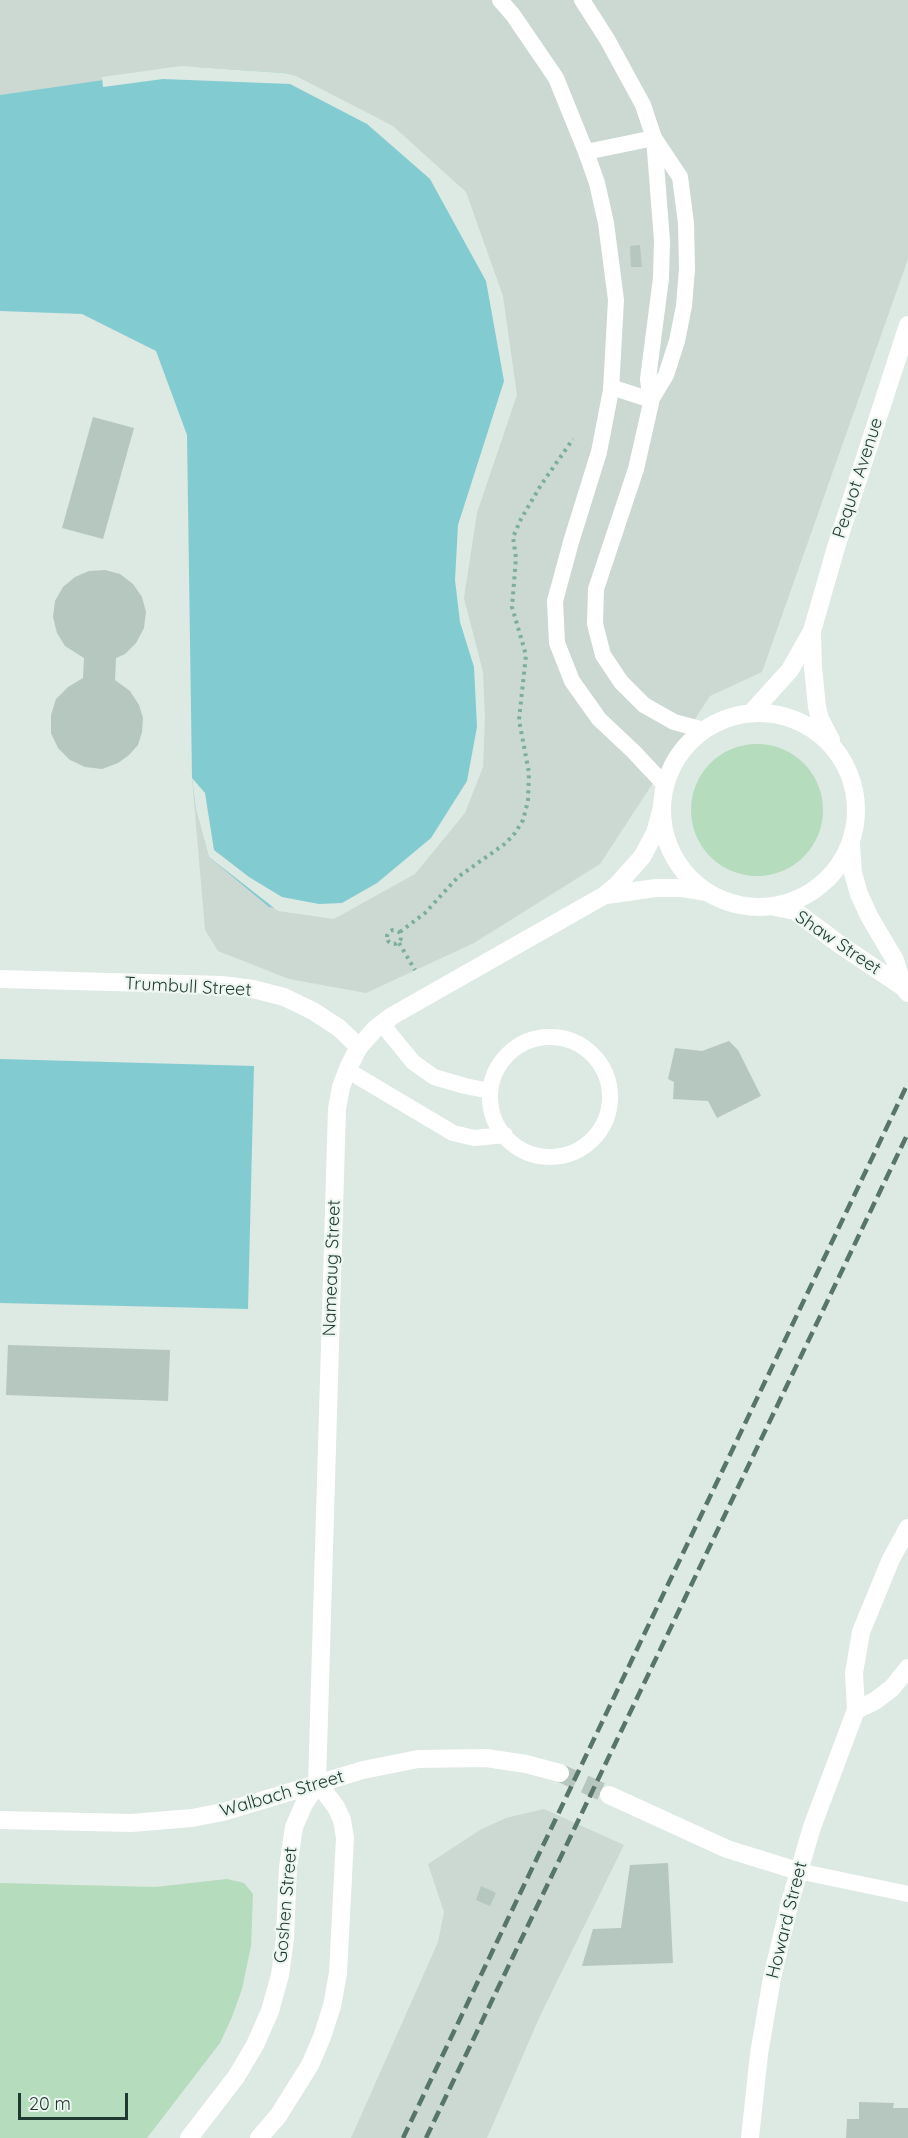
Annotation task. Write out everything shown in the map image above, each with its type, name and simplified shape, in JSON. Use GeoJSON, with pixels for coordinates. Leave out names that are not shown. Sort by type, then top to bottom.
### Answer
{"type":"FeatureCollection","features":[{"type":"Feature","properties":{"kind":"street","name":"Pequot Avenue"},"geometry":{"type":"LineString","coordinates":[[751,713],[790,670],[812,631],[837,544],[908,326]]}},
{"type":"Feature","properties":{"kind":"street","name":"Pequot Avenue"},"geometry":{"type":"LineString","coordinates":[[812,631],[817,707],[820,719],[839,754]]}},
{"type":"Feature","properties":{"kind":"street"},"geometry":{"type":"LineString","coordinates":[[751,713],[776,714],[801,722],[822,736],[839,754],[850,775],[856,797],[856,820],[851,843],[838,866],[820,886],[797,900],[771,906],[749,907],[727,902],[707,892],[688,876],[673,855],[664,832],[662,807],[665,785],[673,763],[687,745],[704,730],[726,718],[751,713]]}},
{"type":"Feature","properties":{"kind":"street","name":"Nameaug Street"},"geometry":{"type":"LineString","coordinates":[[317,1784],[337,1109],[347,1070],[359,1047],[398,1012],[605,895],[632,871],[642,857],[655,833],[662,807]]}},
{"type":"Feature","properties":{"kind":"street","name":"Shaw Street"},"geometry":{"type":"LineString","coordinates":[[851,843],[853,873],[859,894],[895,960],[905,990]]}},
{"type":"Feature","properties":{"kind":"street","name":"Nameaug Street"},"geometry":{"type":"LineString","coordinates":[[605,895],[656,888],[682,888],[707,892]]}},
{"type":"Feature","properties":{"kind":"street","name":"Shaw Street"},"geometry":{"type":"LineString","coordinates":[[771,906],[795,911],[905,990]]}},
{"type":"Feature","properties":{"kind":"street","name":"Trumbull Street"},"geometry":{"type":"LineString","coordinates":[[0,979],[222,985],[253,989],[284,997],[313,1011],[339,1028],[359,1047]]}},
{"type":"Feature","properties":{"kind":"street","name":"Howard Street"},"geometry":{"type":"LineString","coordinates":[[750,2138],[759,2054],[772,1978],[798,1871],[838,1754],[856,1710],[854,1673],[861,1632],[891,1559],[908,1528]]}},
{"type":"Feature","properties":{"kind":"street"},"geometry":{"type":"LineString","coordinates":[[856,1710],[875,1701],[892,1688],[908,1668]]}},
{"type":"Feature","properties":{"kind":"street","name":"Walbach Street"},"geometry":{"type":"LineString","coordinates":[[0,1820],[161,1822],[223,1812],[363,1770],[418,1759],[486,1758],[526,1764],[560,1773]]}},
{"type":"Feature","properties":{"kind":"street"},"geometry":{"type":"LineString","coordinates":[[259,2138],[284,2108],[310,2065],[328,2016],[338,1973],[345,1838],[342,1820],[336,1807],[317,1784]]}},
{"type":"Feature","properties":{"kind":"street","name":"Goshen Street"},"geometry":{"type":"LineString","coordinates":[[189,2138],[236,2077],[255,2045],[270,2011],[280,1975],[285,1938],[288,1867],[294,1827],[304,1804],[317,1784]]}},
{"type":"Feature","properties":{"kind":"street"},"geometry":{"type":"LineString","coordinates":[[609,1795],[727,1849],[798,1871]]}},
{"type":"Feature","properties":{"kind":"lane"},"geometry":{"type":"LineString","coordinates":[[500,0],[513,15],[556,78],[586,152],[597,183],[604,214],[616,300],[611,387],[600,452],[555,601],[557,644],[572,681],[599,719],[665,785]]}},
{"type":"Feature","properties":{"kind":"lane"},"geometry":{"type":"LineString","coordinates":[[582,0],[607,39],[643,105],[654,138],[662,251],[661,278],[649,367],[648,388],[651,400]]}},
{"type":"Feature","properties":{"kind":"lane"},"geometry":{"type":"LineString","coordinates":[[586,152],[654,138]]}},
{"type":"Feature","properties":{"kind":"lane"},"geometry":{"type":"LineString","coordinates":[[654,138],[680,177],[686,224],[687,286],[682,321],[672,359],[666,375],[651,400],[636,469],[596,589],[595,624],[603,655],[621,682],[644,705],[674,722],[704,730]]}},
{"type":"Feature","properties":{"kind":"lane"},"geometry":{"type":"LineString","coordinates":[[611,387],[651,400]]}},
{"type":"Feature","properties":{"kind":"lane"},"geometry":{"type":"LineString","coordinates":[[382,1024],[413,1062],[434,1077],[490,1090]]}},
{"type":"Feature","properties":{"kind":"lane"},"geometry":{"type":"LineString","coordinates":[[538,1037],[557,1037],[575,1042],[592,1054],[605,1070],[611,1090],[609,1111],[601,1130],[587,1145],[569,1154],[548,1157],[528,1153],[510,1142],[498,1127],[492,1109],[490,1090],[495,1072],[506,1056],[521,1044],[538,1037]]}},
{"type":"Feature","properties":{"kind":"lane"},"geometry":{"type":"LineString","coordinates":[[347,1070],[453,1133],[474,1138],[505,1135]]}},
{"type":"Feature","properties":{"kind":"lane"},"geometry":{"type":"LineString","coordinates":[[798,1871],[908,1894]]}},
{"type":"Feature","properties":{"kind":"path"},"geometry":{"type":"LineString","coordinates":[[400,932],[425,913],[458,877],[506,843],[523,820],[528,801],[529,773],[519,720],[526,655],[512,607],[516,558],[513,537],[541,485],[576,434]]}},
{"type":"Feature","properties":{"kind":"path"},"geometry":{"type":"LineString","coordinates":[[394,929],[400,932],[402,939],[399,943],[392,944],[388,940],[388,933],[394,929]]}},
{"type":"Feature","properties":{"kind":"path"},"geometry":{"type":"LineString","coordinates":[[399,943],[415,970]]}},
{"type":"Feature","properties":{"kind":"shaded area"},"geometry":{"type":"Polygon","coordinates":[[[0,0],[908,0],[908,259],[762,672],[710,696],[600,864],[474,943],[366,993],[289,979],[218,951],[205,930],[192,778],[209,857],[463,812],[0,95],[0,0]]]}},
{"type":"Feature","properties":{"kind":"shaded area"},"geometry":{"type":"Polygon","coordinates":[[[544,1809],[624,1845],[540,2016],[487,2138],[351,2138],[438,1942],[444,1912],[428,1864],[480,1830],[506,1818],[544,1809]]]}},
{"type":"Feature","properties":{"kind":"green space"},"geometry":{"type":"Polygon","coordinates":[[[757,744],[782,749],[804,763],[818,785],[823,810],[818,835],[804,857],[782,871],[757,876],[732,871],[710,857],[696,835],[691,810],[696,785],[710,763],[732,749],[757,744]]]}},
{"type":"Feature","properties":{"kind":"green space"},"geometry":{"type":"Polygon","coordinates":[[[227,1879],[244,1883],[253,1894],[251,1946],[242,1989],[220,2043],[147,2138],[0,2138],[0,1883],[155,1887],[227,1879]]]}},
{"type":"Feature","properties":{"kind":"water"},"geometry":{"type":"Polygon","coordinates":[[[194,67],[283,73],[391,128],[463,193],[500,296],[514,395],[474,512],[461,598],[480,672],[480,766],[413,872],[334,916],[269,907],[209,857],[196,810],[192,778],[187,435],[156,351],[82,314],[0,311],[0,95],[194,67]]]}},
{"type":"Feature","properties":{"kind":"water"},"geometry":{"type":"Polygon","coordinates":[[[0,1059],[254,1066],[248,1309],[0,1303],[0,1059]]]}},
{"type":"Feature","properties":{"kind":"pier"},"geometry":{"type":"Polygon","coordinates":[[[181,66],[283,73],[296,76],[393,126],[466,192],[503,296],[517,395],[477,513],[464,598],[483,672],[485,717],[483,767],[465,813],[415,874],[334,919],[278,911],[209,857],[196,810],[192,778],[205,793],[214,850],[249,877],[282,897],[319,904],[342,903],[377,883],[431,838],[467,781],[477,727],[474,667],[460,622],[455,580],[458,525],[504,381],[486,281],[430,179],[367,124],[290,84],[163,79],[103,87],[102,77],[181,66]]]}},
{"type":"Feature","properties":{"kind":"building"},"geometry":{"type":"Polygon","coordinates":[[[640,245],[642,267],[631,267],[630,246],[640,245]]]}},
{"type":"Feature","properties":{"kind":"building"},"geometry":{"type":"Polygon","coordinates":[[[93,417],[134,428],[103,539],[62,528],[93,417]]]}},
{"type":"Feature","properties":{"kind":"building"},"geometry":{"type":"Polygon","coordinates":[[[105,570],[120,574],[133,584],[142,597],[146,612],[144,628],[136,643],[125,654],[116,658],[115,680],[130,691],[139,705],[143,718],[142,732],[138,745],[129,755],[118,763],[102,769],[85,767],[70,760],[58,748],[51,733],[51,715],[56,699],[68,687],[83,678],[84,658],[65,646],[57,633],[53,617],[55,601],[63,587],[75,577],[89,571],[105,570]]]}},
{"type":"Feature","properties":{"kind":"building"},"geometry":{"type":"Polygon","coordinates":[[[729,1041],[738,1050],[761,1096],[717,1118],[708,1101],[673,1099],[674,1082],[668,1079],[675,1048],[702,1051],[729,1041]]]}},
{"type":"Feature","properties":{"kind":"building"},"geometry":{"type":"Polygon","coordinates":[[[8,1345],[170,1350],[168,1401],[6,1395],[8,1345]]]}},
{"type":"Feature","properties":{"kind":"building"},"geometry":{"type":"Polygon","coordinates":[[[668,1863],[673,1963],[582,1966],[593,1929],[621,1928],[630,1865],[668,1863]]]}},
{"type":"Feature","properties":{"kind":"building"},"geometry":{"type":"Polygon","coordinates":[[[481,1886],[496,1893],[490,1906],[476,1900],[481,1886]]]}},
{"type":"Feature","properties":{"kind":"building"},"geometry":{"type":"Polygon","coordinates":[[[859,2102],[894,2103],[893,2108],[908,2108],[908,2138],[846,2138],[847,2119],[859,2119],[859,2102]]]}},
{"type":"Feature","properties":{"kind":"tunnel"},"geometry":{"type":"LineString","coordinates":[[560,1773],[609,1795]]}},
{"type":"Feature","properties":{"kind":"railway"},"geometry":{"type":"LineString","coordinates":[[403,2138],[908,1083]]}},
{"type":"Feature","properties":{"kind":"railway"},"geometry":{"type":"LineString","coordinates":[[426,2138],[908,1133]]}}]}
